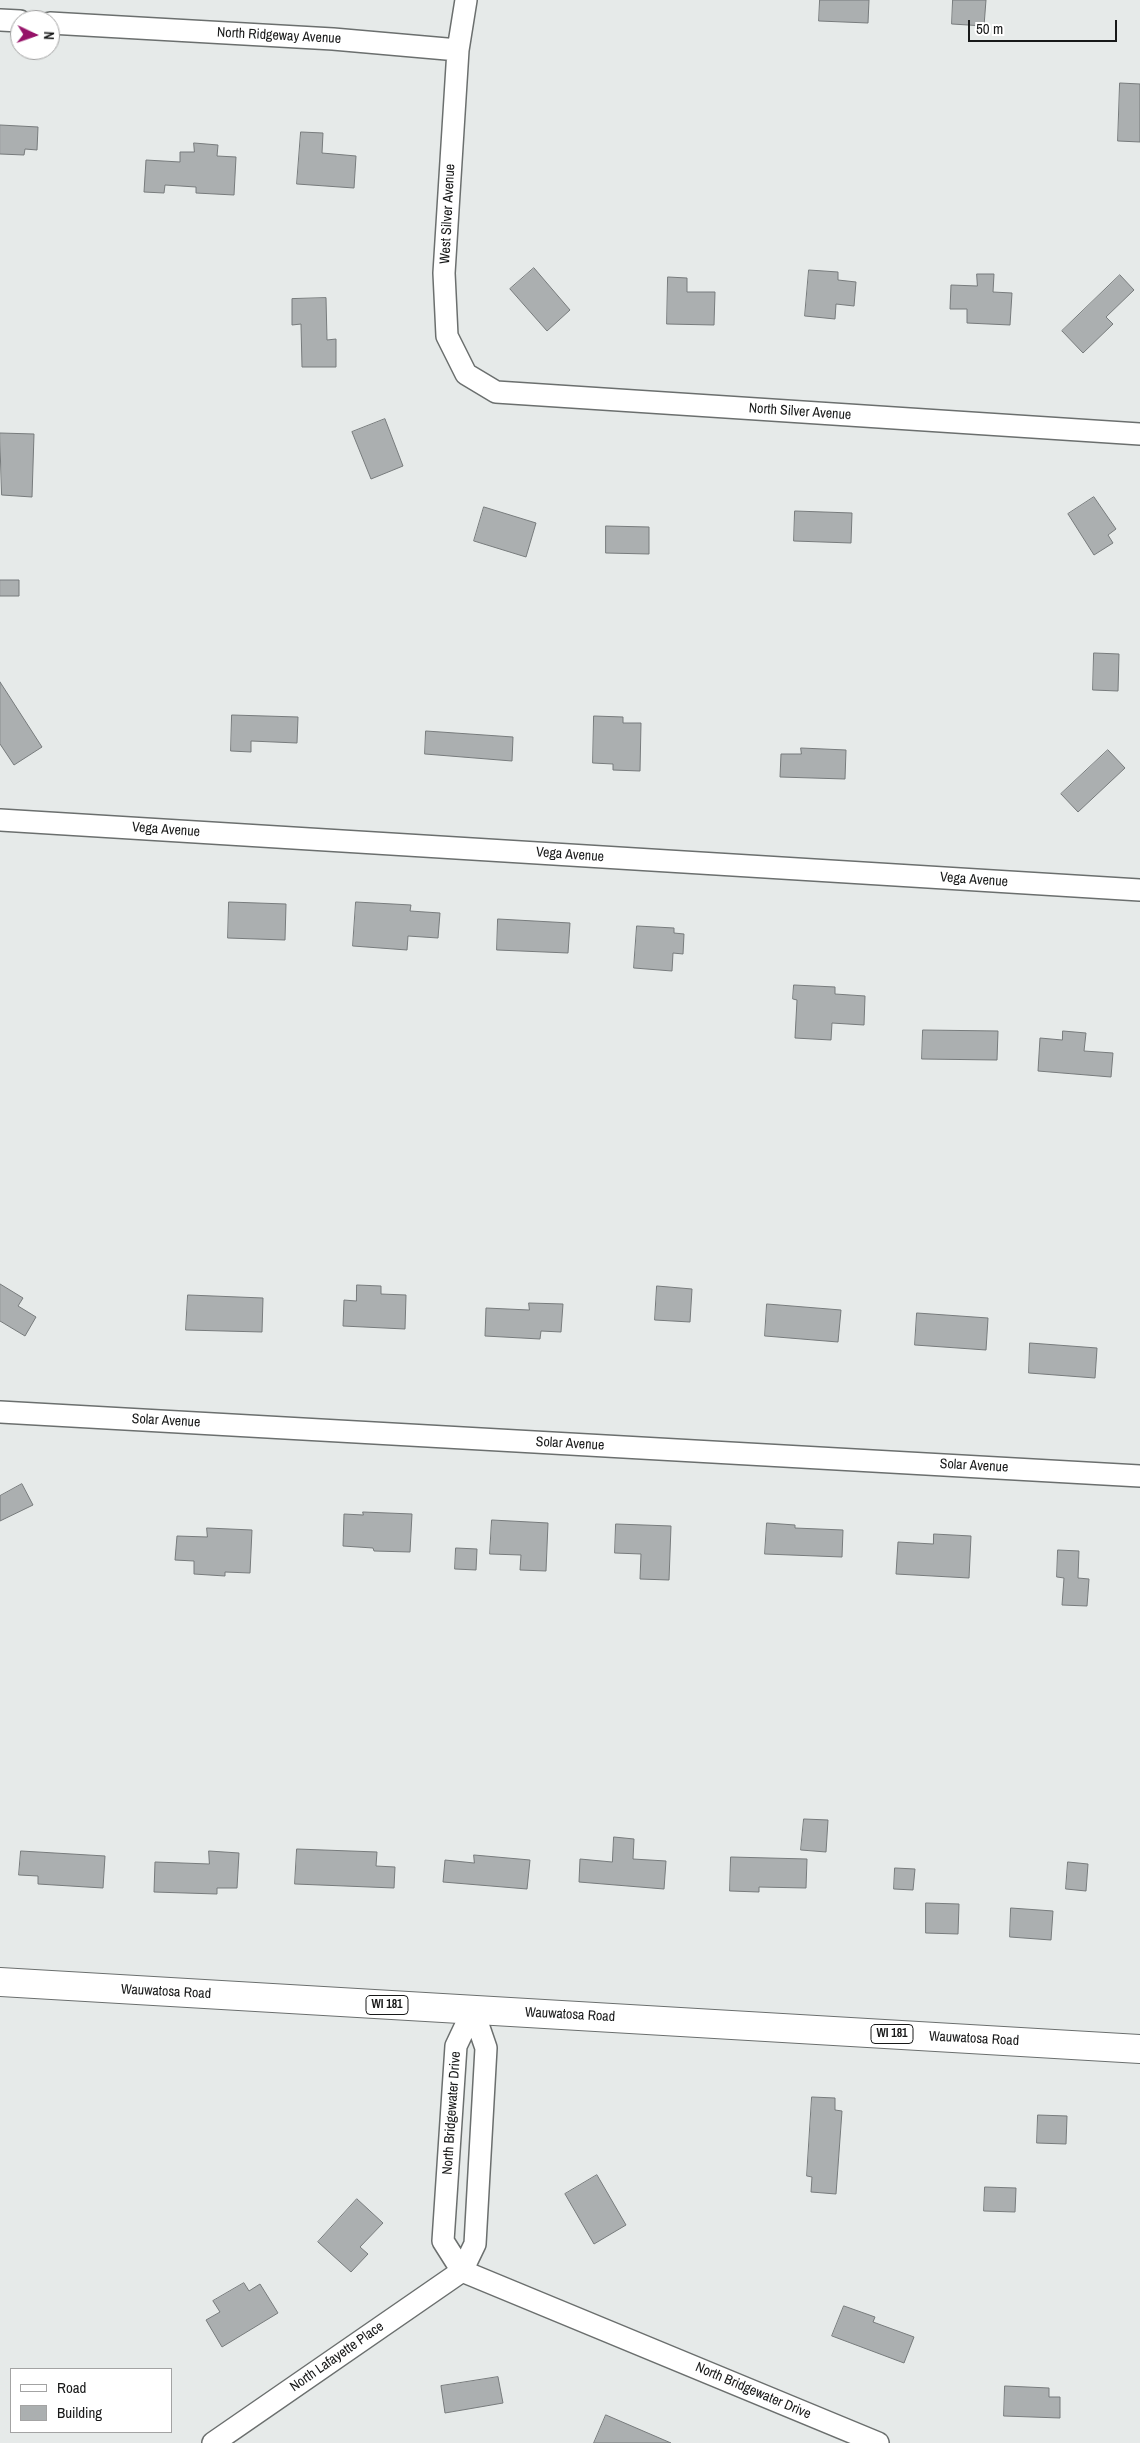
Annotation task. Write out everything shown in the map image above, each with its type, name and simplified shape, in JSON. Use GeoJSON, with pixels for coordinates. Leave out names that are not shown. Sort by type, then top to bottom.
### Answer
{"type":"FeatureCollection","features":[{"type":"Feature","properties":{"kind":"main road","name":"Wauwatosa Road"},"geometry":{"type":"LineString","coordinates":[[0,1982],[1140,2049]]}},
{"type":"Feature","properties":{"kind":"street"},"geometry":{"type":"LineString","coordinates":[[458,50],[466,0]]}},
{"type":"Feature","properties":{"kind":"street","name":"North Ridgeway Avenue"},"geometry":{"type":"LineString","coordinates":[[60,24],[333,38],[458,50]]}},
{"type":"Feature","properties":{"kind":"street","name":"West Silver Avenue"},"geometry":{"type":"LineString","coordinates":[[458,50],[444,273],[447,336],[466,374]]}},
{"type":"Feature","properties":{"kind":"street","name":"North Silver Avenue"},"geometry":{"type":"LineString","coordinates":[[466,374],[496,392],[1140,434]]}},
{"type":"Feature","properties":{"kind":"street","name":"Vega Avenue"},"geometry":{"type":"LineString","coordinates":[[0,820],[1140,890]]}},
{"type":"Feature","properties":{"kind":"street","name":"Solar Avenue"},"geometry":{"type":"LineString","coordinates":[[0,1412],[1140,1476]]}},
{"type":"Feature","properties":{"kind":"street"},"geometry":{"type":"LineString","coordinates":[[462,2270],[475,2244],[486,2048],[473,2010]]}},
{"type":"Feature","properties":{"kind":"street","name":"North Bridgewater Drive"},"geometry":{"type":"LineString","coordinates":[[473,2010],[456,2046],[443,2240],[462,2270],[878,2443]]}},
{"type":"Feature","properties":{"kind":"street","name":"North Lafayette Place"},"geometry":{"type":"LineString","coordinates":[[213,2443],[462,2270]]}},
{"type":"Feature","properties":{"kind":"building"},"geometry":{"type":"Polygon","coordinates":[[[820,0],[869,0],[868,23],[819,21],[820,0]]]}},
{"type":"Feature","properties":{"kind":"building"},"geometry":{"type":"Polygon","coordinates":[[[953,0],[986,0],[984,26],[952,24],[953,0]]]}},
{"type":"Feature","properties":{"kind":"building"},"geometry":{"type":"Polygon","coordinates":[[[1120,83],[1140,84],[1140,142],[1118,141],[1120,83]]]}},
{"type":"Feature","properties":{"kind":"building"},"geometry":{"type":"Polygon","coordinates":[[[0,125],[38,127],[37,150],[25,149],[24,155],[0,154],[0,125]]]}},
{"type":"Feature","properties":{"kind":"building"},"geometry":{"type":"Polygon","coordinates":[[[301,132],[323,133],[322,153],[356,156],[354,188],[297,184],[301,132]]]}},
{"type":"Feature","properties":{"kind":"building"},"geometry":{"type":"Polygon","coordinates":[[[194,143],[218,145],[217,156],[236,157],[234,195],[196,193],[196,187],[165,185],[164,193],[144,192],[146,160],[180,162],[180,152],[194,152],[194,143]]]}},
{"type":"Feature","properties":{"kind":"building"},"geometry":{"type":"Polygon","coordinates":[[[534,268],[570,310],[547,331],[510,289],[534,268]]]}},
{"type":"Feature","properties":{"kind":"building"},"geometry":{"type":"Polygon","coordinates":[[[809,270],[838,272],[838,280],[856,282],[854,306],[836,304],[835,319],[805,316],[809,270]]]}},
{"type":"Feature","properties":{"kind":"building"},"geometry":{"type":"Polygon","coordinates":[[[977,274],[994,274],[993,292],[1012,293],[1010,325],[967,323],[967,309],[950,309],[951,285],[977,286],[977,274]]]}},
{"type":"Feature","properties":{"kind":"building"},"geometry":{"type":"Polygon","coordinates":[[[1120,275],[1134,290],[1106,317],[1113,324],[1083,353],[1062,331],[1120,275]]]}},
{"type":"Feature","properties":{"kind":"building"},"geometry":{"type":"Polygon","coordinates":[[[668,277],[687,278],[687,292],[715,292],[714,325],[667,324],[668,277]]]}},
{"type":"Feature","properties":{"kind":"building"},"geometry":{"type":"Polygon","coordinates":[[[326,298],[327,340],[336,339],[336,367],[302,367],[301,324],[292,325],[292,299],[326,298]]]}},
{"type":"Feature","properties":{"kind":"building"},"geometry":{"type":"Polygon","coordinates":[[[385,419],[403,466],[371,479],[352,432],[385,419]]]}},
{"type":"Feature","properties":{"kind":"building"},"geometry":{"type":"Polygon","coordinates":[[[0,433],[34,434],[32,497],[2,495],[0,433]]]}},
{"type":"Feature","properties":{"kind":"building"},"geometry":{"type":"Polygon","coordinates":[[[1094,497],[1116,529],[1108,535],[1113,543],[1094,555],[1068,514],[1094,497]]]}},
{"type":"Feature","properties":{"kind":"building"},"geometry":{"type":"Polygon","coordinates":[[[484,507],[536,523],[526,557],[474,541],[484,507]]]}},
{"type":"Feature","properties":{"kind":"building"},"geometry":{"type":"Polygon","coordinates":[[[795,511],[852,513],[851,543],[794,541],[795,511]]]}},
{"type":"Feature","properties":{"kind":"building"},"geometry":{"type":"Polygon","coordinates":[[[606,526],[649,527],[649,554],[606,553],[606,526]]]}},
{"type":"Feature","properties":{"kind":"building"},"geometry":{"type":"Polygon","coordinates":[[[0,580],[19,580],[19,596],[0,596],[0,580]]]}},
{"type":"Feature","properties":{"kind":"building"},"geometry":{"type":"Polygon","coordinates":[[[1094,653],[1119,654],[1118,691],[1093,690],[1094,653]]]}},
{"type":"Feature","properties":{"kind":"building"},"geometry":{"type":"Polygon","coordinates":[[[0,682],[42,747],[14,765],[0,744],[0,682]]]}},
{"type":"Feature","properties":{"kind":"building"},"geometry":{"type":"Polygon","coordinates":[[[232,715],[298,717],[297,743],[251,741],[251,752],[231,751],[232,715]]]}},
{"type":"Feature","properties":{"kind":"building"},"geometry":{"type":"Polygon","coordinates":[[[594,716],[623,717],[623,723],[641,723],[640,771],[613,770],[613,764],[593,763],[594,716]]]}},
{"type":"Feature","properties":{"kind":"building"},"geometry":{"type":"Polygon","coordinates":[[[426,731],[513,737],[512,761],[425,754],[426,731]]]}},
{"type":"Feature","properties":{"kind":"building"},"geometry":{"type":"Polygon","coordinates":[[[801,748],[846,750],[845,779],[780,777],[781,754],[801,754],[801,748]]]}},
{"type":"Feature","properties":{"kind":"building"},"geometry":{"type":"Polygon","coordinates":[[[1108,750],[1125,768],[1078,812],[1061,794],[1108,750]]]}},
{"type":"Feature","properties":{"kind":"building"},"geometry":{"type":"Polygon","coordinates":[[[229,902],[286,904],[285,940],[228,938],[229,902]]]}},
{"type":"Feature","properties":{"kind":"building"},"geometry":{"type":"Polygon","coordinates":[[[356,902],[411,905],[410,911],[440,913],[438,938],[408,936],[407,950],[353,946],[356,902]]]}},
{"type":"Feature","properties":{"kind":"building"},"geometry":{"type":"Polygon","coordinates":[[[498,919],[570,923],[568,953],[497,950],[498,919]]]}},
{"type":"Feature","properties":{"kind":"building"},"geometry":{"type":"Polygon","coordinates":[[[637,926],[674,928],[674,933],[684,934],[683,954],[673,953],[672,971],[634,968],[637,926]]]}},
{"type":"Feature","properties":{"kind":"building"},"geometry":{"type":"Polygon","coordinates":[[[794,985],[835,987],[835,994],[865,996],[864,1025],[832,1023],[831,1040],[795,1038],[797,1000],[793,999],[794,985]]]}},
{"type":"Feature","properties":{"kind":"building"},"geometry":{"type":"Polygon","coordinates":[[[923,1030],[998,1031],[997,1060],[922,1059],[923,1030]]]}},
{"type":"Feature","properties":{"kind":"building"},"geometry":{"type":"Polygon","coordinates":[[[1063,1031],[1086,1033],[1084,1051],[1113,1053],[1111,1077],[1038,1071],[1040,1038],[1062,1040],[1063,1031]]]}},
{"type":"Feature","properties":{"kind":"building"},"geometry":{"type":"Polygon","coordinates":[[[0,1284],[23,1298],[18,1306],[36,1317],[25,1336],[0,1321],[0,1284]]]}},
{"type":"Feature","properties":{"kind":"building"},"geometry":{"type":"Polygon","coordinates":[[[357,1285],[381,1286],[381,1294],[406,1295],[405,1329],[343,1326],[344,1300],[356,1301],[357,1285]]]}},
{"type":"Feature","properties":{"kind":"building"},"geometry":{"type":"Polygon","coordinates":[[[657,1286],[692,1289],[690,1322],[655,1320],[657,1286]]]}},
{"type":"Feature","properties":{"kind":"building"},"geometry":{"type":"Polygon","coordinates":[[[188,1295],[263,1298],[262,1332],[186,1330],[188,1295]]]}},
{"type":"Feature","properties":{"kind":"building"},"geometry":{"type":"Polygon","coordinates":[[[529,1303],[563,1304],[561,1332],[541,1331],[540,1339],[485,1336],[486,1308],[529,1310],[529,1303]]]}},
{"type":"Feature","properties":{"kind":"building"},"geometry":{"type":"Polygon","coordinates":[[[767,1304],[841,1310],[838,1342],[765,1336],[767,1304]]]}},
{"type":"Feature","properties":{"kind":"building"},"geometry":{"type":"Polygon","coordinates":[[[917,1313],[988,1318],[986,1350],[915,1345],[917,1313]]]}},
{"type":"Feature","properties":{"kind":"building"},"geometry":{"type":"Polygon","coordinates":[[[1030,1343],[1097,1348],[1095,1378],[1029,1373],[1030,1343]]]}},
{"type":"Feature","properties":{"kind":"building"},"geometry":{"type":"Polygon","coordinates":[[[22,1484],[33,1505],[0,1521],[0,1496],[22,1484]]]}},
{"type":"Feature","properties":{"kind":"building"},"geometry":{"type":"Polygon","coordinates":[[[363,1512],[412,1514],[410,1552],[374,1551],[373,1548],[343,1546],[344,1514],[363,1515],[363,1512]]]}},
{"type":"Feature","properties":{"kind":"building"},"geometry":{"type":"Polygon","coordinates":[[[492,1520],[548,1523],[546,1571],[520,1570],[521,1555],[490,1554],[492,1520]]]}},
{"type":"Feature","properties":{"kind":"building"},"geometry":{"type":"Polygon","coordinates":[[[767,1523],[795,1525],[795,1528],[843,1530],[842,1557],[765,1554],[767,1523]]]}},
{"type":"Feature","properties":{"kind":"building"},"geometry":{"type":"Polygon","coordinates":[[[616,1524],[671,1526],[669,1580],[640,1579],[641,1554],[615,1553],[616,1524]]]}},
{"type":"Feature","properties":{"kind":"building"},"geometry":{"type":"Polygon","coordinates":[[[207,1528],[252,1530],[250,1573],[225,1572],[225,1576],[194,1574],[194,1561],[175,1560],[177,1536],[207,1537],[207,1528]]]}},
{"type":"Feature","properties":{"kind":"building"},"geometry":{"type":"Polygon","coordinates":[[[934,1534],[971,1536],[969,1578],[896,1574],[898,1542],[933,1544],[934,1534]]]}},
{"type":"Feature","properties":{"kind":"building"},"geometry":{"type":"Polygon","coordinates":[[[456,1548],[477,1549],[476,1570],[455,1569],[456,1548]]]}},
{"type":"Feature","properties":{"kind":"building"},"geometry":{"type":"Polygon","coordinates":[[[1058,1550],[1079,1551],[1078,1578],[1089,1579],[1087,1606],[1062,1605],[1064,1578],[1057,1577],[1058,1550]]]}},
{"type":"Feature","properties":{"kind":"building"},"geometry":{"type":"Polygon","coordinates":[[[804,1819],[828,1820],[826,1852],[801,1850],[804,1819]]]}},
{"type":"Feature","properties":{"kind":"building"},"geometry":{"type":"Polygon","coordinates":[[[614,1837],[634,1839],[633,1859],[666,1861],[664,1889],[579,1882],[580,1859],[612,1862],[614,1837]]]}},
{"type":"Feature","properties":{"kind":"building"},"geometry":{"type":"Polygon","coordinates":[[[297,1849],[377,1852],[376,1866],[395,1867],[394,1888],[295,1884],[297,1849]]]}},
{"type":"Feature","properties":{"kind":"building"},"geometry":{"type":"Polygon","coordinates":[[[21,1851],[105,1856],[103,1888],[38,1884],[38,1876],[19,1875],[21,1851]]]}},
{"type":"Feature","properties":{"kind":"building"},"geometry":{"type":"Polygon","coordinates":[[[209,1851],[239,1853],[237,1888],[217,1888],[217,1894],[154,1892],[155,1862],[209,1864],[209,1851]]]}},
{"type":"Feature","properties":{"kind":"building"},"geometry":{"type":"Polygon","coordinates":[[[474,1855],[530,1860],[527,1889],[443,1882],[445,1860],[474,1863],[474,1855]]]}},
{"type":"Feature","properties":{"kind":"building"},"geometry":{"type":"Polygon","coordinates":[[[731,1857],[807,1859],[806,1888],[759,1887],[759,1892],[730,1891],[731,1857]]]}},
{"type":"Feature","properties":{"kind":"building"},"geometry":{"type":"Polygon","coordinates":[[[1068,1862],[1088,1864],[1086,1891],[1066,1889],[1068,1862]]]}},
{"type":"Feature","properties":{"kind":"building"},"geometry":{"type":"Polygon","coordinates":[[[895,1868],[915,1869],[913,1890],[894,1889],[895,1868]]]}},
{"type":"Feature","properties":{"kind":"building"},"geometry":{"type":"Polygon","coordinates":[[[926,1903],[959,1904],[958,1934],[926,1933],[926,1903]]]}},
{"type":"Feature","properties":{"kind":"building"},"geometry":{"type":"Polygon","coordinates":[[[1011,1908],[1053,1911],[1051,1940],[1010,1937],[1011,1908]]]}},
{"type":"Feature","properties":{"kind":"building"},"geometry":{"type":"Polygon","coordinates":[[[812,2097],[835,2098],[835,2110],[842,2111],[836,2194],[811,2192],[812,2177],[807,2176],[812,2097]]]}},
{"type":"Feature","properties":{"kind":"building"},"geometry":{"type":"Polygon","coordinates":[[[1038,2115],[1067,2116],[1066,2144],[1037,2143],[1038,2115]]]}},
{"type":"Feature","properties":{"kind":"building"},"geometry":{"type":"Polygon","coordinates":[[[597,2175],[626,2225],[594,2244],[565,2194],[597,2175]]]}},
{"type":"Feature","properties":{"kind":"building"},"geometry":{"type":"Polygon","coordinates":[[[985,2187],[1016,2188],[1015,2212],[984,2211],[985,2187]]]}},
{"type":"Feature","properties":{"kind":"building"},"geometry":{"type":"Polygon","coordinates":[[[357,2199],[383,2223],[360,2247],[368,2254],[351,2272],[318,2242],[357,2199]]]}},
{"type":"Feature","properties":{"kind":"building"},"geometry":{"type":"Polygon","coordinates":[[[244,2283],[249,2291],[260,2284],[278,2313],[222,2347],[206,2320],[220,2312],[213,2301],[244,2283]]]}},
{"type":"Feature","properties":{"kind":"building"},"geometry":{"type":"Polygon","coordinates":[[[844,2306],[875,2317],[873,2322],[914,2337],[904,2363],[832,2336],[844,2306]]]}},
{"type":"Feature","properties":{"kind":"building"},"geometry":{"type":"Polygon","coordinates":[[[498,2377],[503,2403],[445,2413],[441,2386],[498,2377]]]}},
{"type":"Feature","properties":{"kind":"building"},"geometry":{"type":"Polygon","coordinates":[[[1005,2386],[1049,2388],[1049,2397],[1060,2397],[1060,2418],[1004,2416],[1005,2386]]]}},
{"type":"Feature","properties":{"kind":"building"},"geometry":{"type":"Polygon","coordinates":[[[606,2415],[671,2443],[594,2443],[606,2415]]]}}]}
